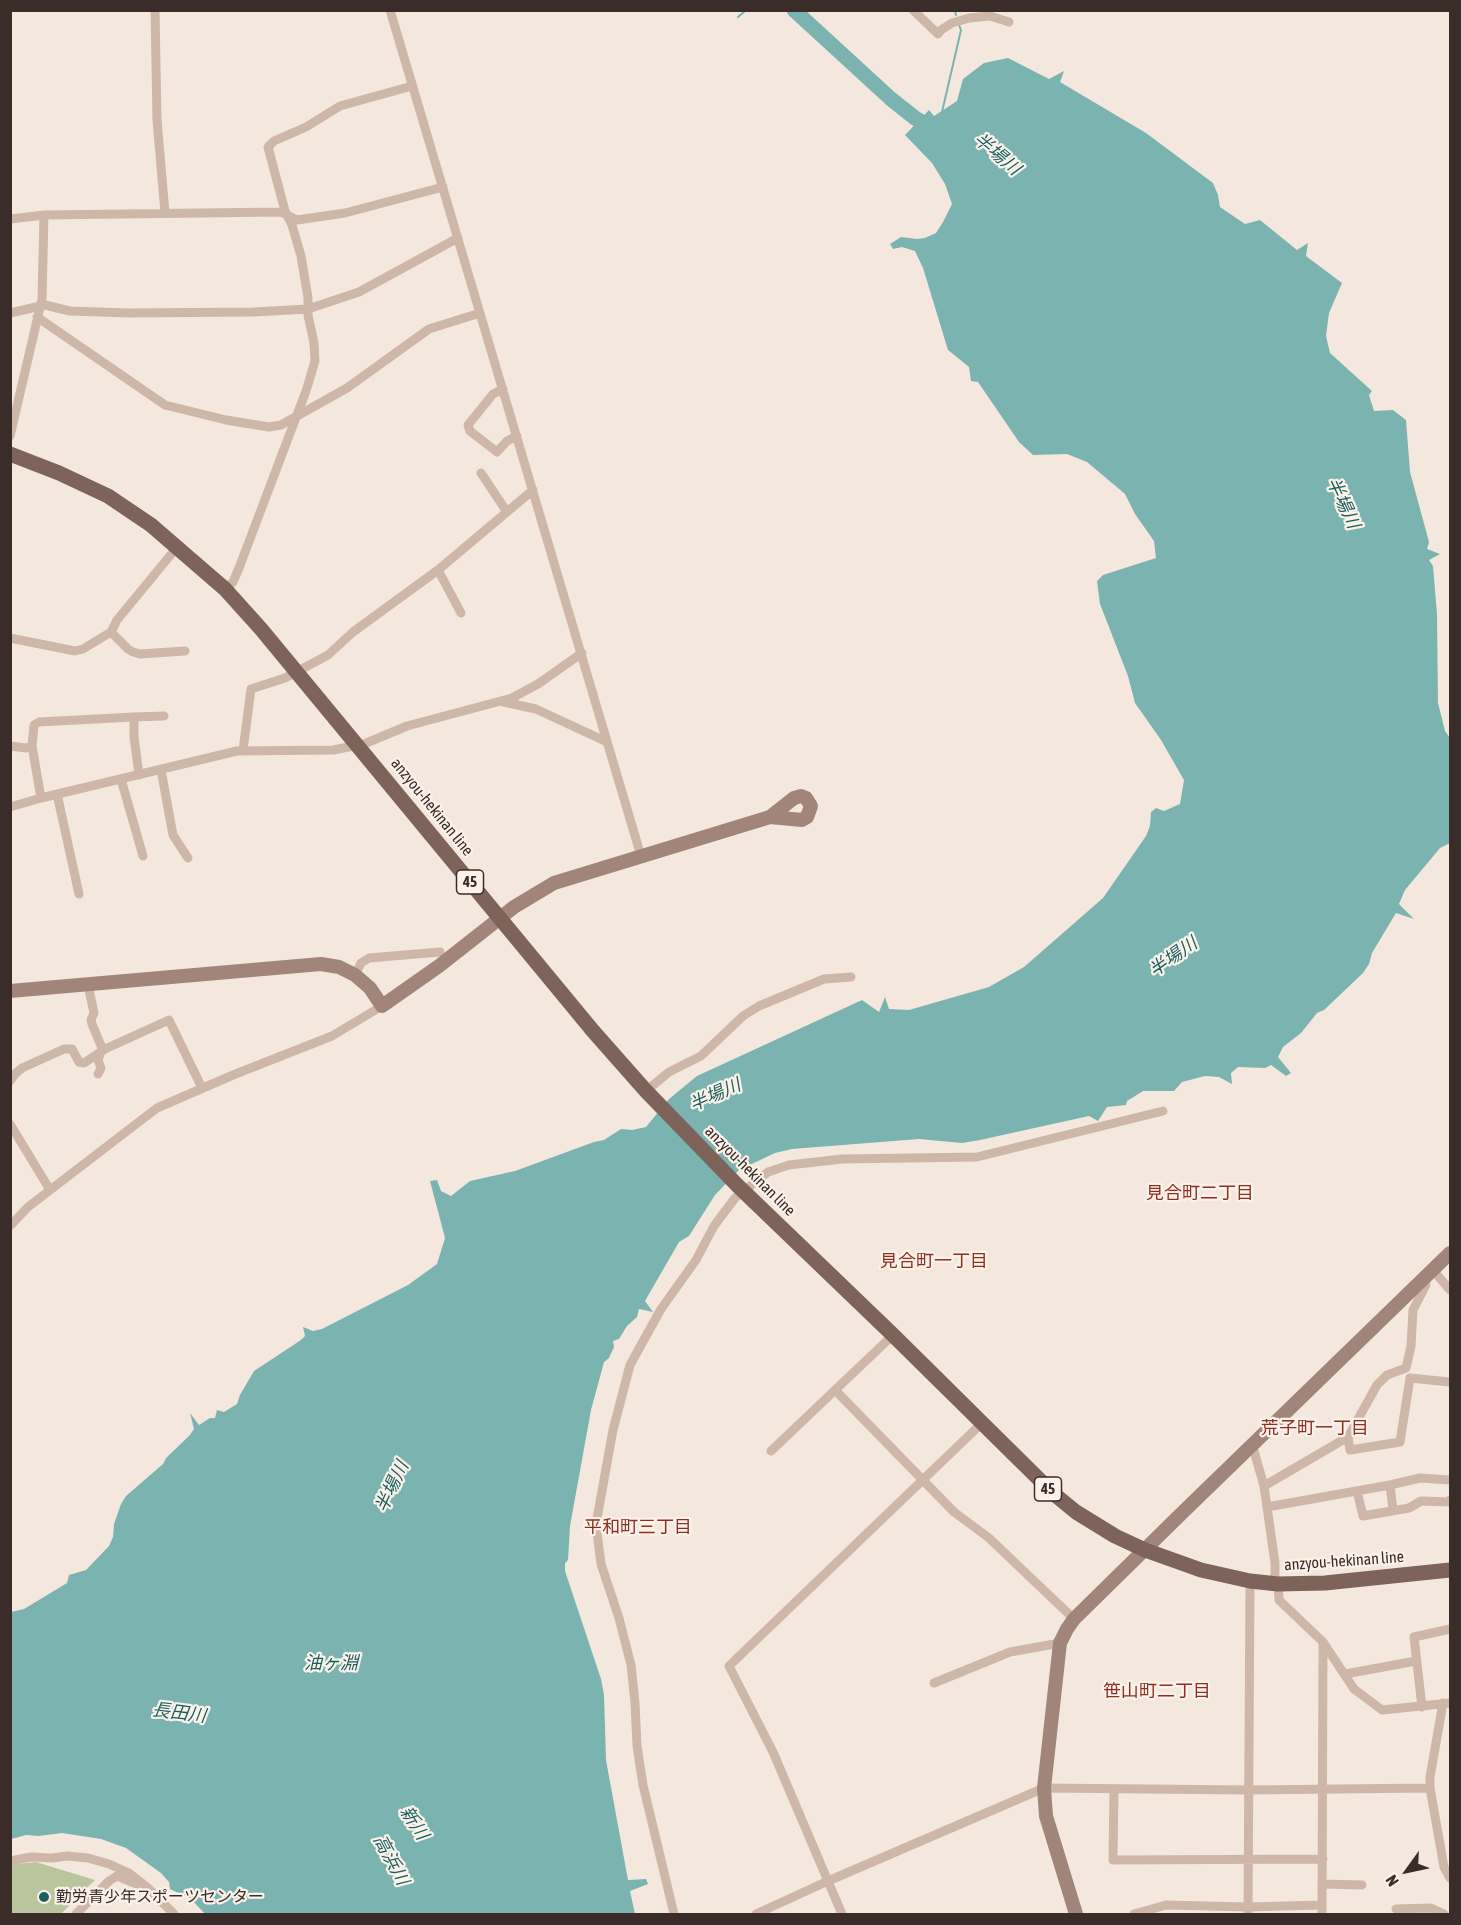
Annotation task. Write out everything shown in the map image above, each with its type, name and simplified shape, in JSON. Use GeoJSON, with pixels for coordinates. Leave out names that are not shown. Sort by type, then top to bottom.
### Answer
{"type":"FeatureCollection","features":[{"type":"Feature","properties":{"kind":"main road","name":"anzyou-hekinan line"},"geometry":{"type":"LineString","coordinates":[[10,454],[59,473],[108,496],[178,546],[225,589],[296,671],[593,1031],[646,1091],[741,1188],[1053,1494],[1076,1512],[1115,1536],[1145,1550],[1201,1570],[1250,1581],[1276,1584],[1325,1583],[1450,1570]]}},
{"type":"Feature","properties":{"kind":"street"},"geometry":{"type":"LineString","coordinates":[[155,10],[157,120],[165,213]]}},
{"type":"Feature","properties":{"kind":"street"},"geometry":{"type":"LineString","coordinates":[[390,10],[641,856]]}},
{"type":"Feature","properties":{"kind":"street"},"geometry":{"type":"LineString","coordinates":[[913,10],[938,34],[952,23],[969,18],[990,16],[1008,22]]}},
{"type":"Feature","properties":{"kind":"street"},"geometry":{"type":"LineString","coordinates":[[225,589],[233,582],[239,568],[306,391],[315,361],[301,256],[269,152],[270,143],[306,127],[340,106],[412,86]]}},
{"type":"Feature","properties":{"kind":"street"},"geometry":{"type":"LineString","coordinates":[[10,219],[44,215],[281,212],[297,220],[345,213],[443,187]]}},
{"type":"Feature","properties":{"kind":"street"},"geometry":{"type":"LineString","coordinates":[[10,436],[41,306],[44,215]]}},
{"type":"Feature","properties":{"kind":"street"},"geometry":{"type":"LineString","coordinates":[[10,313],[45,305],[70,311],[128,313],[308,309],[359,291],[458,238]]}},
{"type":"Feature","properties":{"kind":"street"},"geometry":{"type":"LineString","coordinates":[[37,317],[147,395],[165,405],[257,426],[275,427],[347,388],[429,329],[480,313]]}},
{"type":"Feature","properties":{"kind":"street"},"geometry":{"type":"LineString","coordinates":[[503,389],[493,394],[468,425],[470,431],[497,452],[507,441],[517,436]]}},
{"type":"Feature","properties":{"kind":"street"},"geometry":{"type":"LineString","coordinates":[[481,473],[507,512]]}},
{"type":"Feature","properties":{"kind":"street"},"geometry":{"type":"LineString","coordinates":[[243,750],[251,689],[285,678],[328,655],[353,632],[438,570],[533,490]]}},
{"type":"Feature","properties":{"kind":"street"},"geometry":{"type":"LineString","coordinates":[[10,638],[75,651],[83,649],[111,632],[117,620],[178,546]]}},
{"type":"Feature","properties":{"kind":"street"},"geometry":{"type":"LineString","coordinates":[[438,570],[460,613]]}},
{"type":"Feature","properties":{"kind":"street"},"geometry":{"type":"LineString","coordinates":[[111,632],[128,649],[140,654],[185,651]]}},
{"type":"Feature","properties":{"kind":"street"},"geometry":{"type":"LineString","coordinates":[[10,807],[243,750],[333,750],[357,745],[401,728],[500,702],[531,689],[582,653]]}},
{"type":"Feature","properties":{"kind":"street"},"geometry":{"type":"LineString","coordinates":[[500,702],[536,709],[601,741],[608,742]]}},
{"type":"Feature","properties":{"kind":"street"},"geometry":{"type":"LineString","coordinates":[[41,798],[32,746],[34,725],[39,722],[164,716]]}},
{"type":"Feature","properties":{"kind":"street"},"geometry":{"type":"LineString","coordinates":[[134,717],[139,775]]}},
{"type":"Feature","properties":{"kind":"street"},"geometry":{"type":"LineString","coordinates":[[10,746],[26,748],[32,746]]}},
{"type":"Feature","properties":{"kind":"street"},"geometry":{"type":"LineString","coordinates":[[161,770],[173,835],[188,858]]}},
{"type":"Feature","properties":{"kind":"street"},"geometry":{"type":"LineString","coordinates":[[121,779],[143,856]]}},
{"type":"Feature","properties":{"kind":"street"},"geometry":{"type":"LineString","coordinates":[[57,794],[79,894]]}},
{"type":"Feature","properties":{"kind":"street"},"geometry":{"type":"LineString","coordinates":[[10,1226],[28,1207],[157,1108],[332,1036],[382,1006],[439,966],[531,895],[554,883],[770,818]]}},
{"type":"Feature","properties":{"kind":"street"},"geometry":{"type":"LineString","coordinates":[[355,975],[361,963],[369,958],[440,952]]}},
{"type":"Feature","properties":{"kind":"street"},"geometry":{"type":"LineString","coordinates":[[10,991],[321,964],[339,967],[355,975],[370,988],[382,1006]]}},
{"type":"Feature","properties":{"kind":"street"},"geometry":{"type":"LineString","coordinates":[[646,1091],[669,1072],[701,1056],[743,1016],[759,1006],[824,979],[851,977]]}},
{"type":"Feature","properties":{"kind":"street"},"geometry":{"type":"LineString","coordinates":[[88,985],[94,1013],[91,1020],[102,1053]]}},
{"type":"Feature","properties":{"kind":"street"},"geometry":{"type":"LineString","coordinates":[[98,1074],[101,1068],[98,1060],[105,1049],[169,1020],[202,1088]]}},
{"type":"Feature","properties":{"kind":"street"},"geometry":{"type":"LineString","coordinates":[[10,1081],[22,1068],[64,1049],[72,1049],[79,1062],[84,1063],[102,1053]]}},
{"type":"Feature","properties":{"kind":"street"},"geometry":{"type":"LineString","coordinates":[[674,1914],[643,1785],[637,1746],[631,1665],[619,1618],[601,1564],[596,1524],[613,1430],[630,1365],[661,1309],[696,1260],[714,1226],[741,1188],[768,1172],[789,1165],[842,1159],[977,1157],[1163,1112]]}},
{"type":"Feature","properties":{"kind":"street"},"geometry":{"type":"LineString","coordinates":[[10,1124],[50,1190]]}},
{"type":"Feature","properties":{"kind":"street"},"geometry":{"type":"LineString","coordinates":[[1076,1914],[1046,1816],[1044,1788],[1060,1643],[1074,1619],[1450,1253]]}},
{"type":"Feature","properties":{"kind":"street"},"geometry":{"type":"LineString","coordinates":[[1429,1275],[1450,1290]]}},
{"type":"Feature","properties":{"kind":"street"},"geometry":{"type":"LineString","coordinates":[[1264,1486],[1348,1437],[1377,1385],[1388,1375],[1406,1368],[1411,1346],[1413,1310],[1429,1275]]}},
{"type":"Feature","properties":{"kind":"street"},"geometry":{"type":"LineString","coordinates":[[771,1451],[893,1335]]}},
{"type":"Feature","properties":{"kind":"street"},"geometry":{"type":"LineString","coordinates":[[1348,1437],[1350,1450],[1400,1442],[1410,1378],[1450,1382]]}},
{"type":"Feature","properties":{"kind":"street"},"geometry":{"type":"LineString","coordinates":[[836,1391],[954,1512],[989,1538],[1074,1619]]}},
{"type":"Feature","properties":{"kind":"street"},"geometry":{"type":"LineString","coordinates":[[842,1914],[773,1752],[729,1666],[982,1424]]}},
{"type":"Feature","properties":{"kind":"street"},"geometry":{"type":"LineString","coordinates":[[1252,1444],[1264,1486],[1279,1600],[1323,1642],[1354,1689],[1382,1710],[1447,1703],[1430,1777],[1430,1788],[1444,1867],[1450,1878]]}},
{"type":"Feature","properties":{"kind":"street"},"geometry":{"type":"LineString","coordinates":[[1267,1507],[1420,1478],[1450,1480]]}},
{"type":"Feature","properties":{"kind":"street"},"geometry":{"type":"LineString","coordinates":[[1390,1485],[1394,1510]]}},
{"type":"Feature","properties":{"kind":"street"},"geometry":{"type":"LineString","coordinates":[[1357,1491],[1363,1516],[1409,1508],[1421,1501],[1449,1502],[1450,1500]]}},
{"type":"Feature","properties":{"kind":"street"},"geometry":{"type":"LineString","coordinates":[[1248,1911],[1250,1581]]}},
{"type":"Feature","properties":{"kind":"street"},"geometry":{"type":"LineString","coordinates":[[1422,1707],[1414,1637],[1450,1629]]}},
{"type":"Feature","properties":{"kind":"street"},"geometry":{"type":"LineString","coordinates":[[1134,1914],[1166,1905],[1248,1911],[1322,1910],[1323,1642]]}},
{"type":"Feature","properties":{"kind":"street"},"geometry":{"type":"LineString","coordinates":[[934,1683],[1010,1652],[1060,1643]]}},
{"type":"Feature","properties":{"kind":"street"},"geometry":{"type":"LineString","coordinates":[[1345,1674],[1416,1661]]}},
{"type":"Feature","properties":{"kind":"street"},"geometry":{"type":"LineString","coordinates":[[756,1914],[1044,1788],[1248,1790],[1430,1788]]}},
{"type":"Feature","properties":{"kind":"street"},"geometry":{"type":"LineString","coordinates":[[1113,1789],[1113,1860],[1323,1860]]}},
{"type":"Feature","properties":{"kind":"street"},"geometry":{"type":"LineString","coordinates":[[10,1861],[31,1857],[88,1858],[109,1864],[129,1873],[174,1914]]}},
{"type":"Feature","properties":{"kind":"street"},"geometry":{"type":"LineString","coordinates":[[76,1914],[117,1876],[141,1887],[147,1887]]}},
{"type":"Feature","properties":{"kind":"street"},"geometry":{"type":"LineString","coordinates":[[1323,1884],[1362,1885]]}},
{"type":"Feature","properties":{"kind":"street"},"geometry":{"type":"LineString","coordinates":[[1396,1909],[1431,1908],[1444,1914]]}},
{"type":"Feature","properties":{"kind":"green space","name":"勤労青少年スポーツセンター"},"geometry":{"type":"Polygon","coordinates":[[[36,1862],[95,1880],[61,1914],[11,1914],[10,1865],[36,1862]]]}},
{"type":"Feature","properties":{"kind":"water","name":"油ヶ淵"},"geometry":{"type":"Polygon","coordinates":[[[1008,58],[1049,79],[1064,71],[1060,82],[1146,133],[1213,183],[1220,207],[1245,224],[1260,220],[1297,250],[1308,243],[1306,256],[1342,283],[1329,313],[1326,336],[1330,353],[1372,391],[1369,395],[1374,411],[1393,410],[1406,420],[1410,472],[1429,542],[1427,549],[1440,554],[1429,560],[1433,566],[1437,614],[1438,703],[1445,731],[1450,738],[1450,843],[1440,848],[1405,890],[1399,904],[1414,919],[1396,913],[1363,973],[1324,1010],[1317,1013],[1301,1033],[1283,1047],[1278,1057],[1291,1073],[1286,1076],[1271,1065],[1265,1068],[1238,1067],[1231,1073],[1232,1084],[1219,1077],[1205,1076],[1182,1082],[1174,1091],[1143,1091],[1127,1101],[1126,1105],[1107,1107],[1098,1121],[1089,1116],[962,1143],[919,1139],[792,1149],[775,1153],[739,1170],[715,1195],[689,1236],[679,1242],[645,1301],[653,1312],[639,1309],[637,1317],[627,1326],[619,1339],[613,1341],[614,1347],[609,1358],[604,1362],[591,1410],[570,1526],[568,1560],[565,1563],[565,1571],[601,1679],[604,1695],[606,1760],[628,1880],[646,1879],[648,1884],[630,1891],[635,1914],[205,1914],[191,1899],[170,1889],[169,1882],[161,1873],[126,1848],[101,1839],[62,1833],[26,1835],[11,1839],[11,1612],[24,1609],[67,1583],[69,1575],[86,1570],[109,1546],[113,1537],[114,1524],[126,1496],[163,1464],[194,1429],[190,1413],[199,1425],[210,1418],[215,1418],[217,1410],[224,1412],[237,1404],[254,1371],[305,1336],[303,1327],[313,1331],[322,1329],[408,1285],[437,1264],[445,1238],[430,1181],[437,1180],[441,1191],[451,1196],[470,1181],[515,1171],[604,1140],[621,1129],[632,1130],[646,1127],[669,1099],[697,1076],[862,1000],[879,1012],[885,997],[889,1009],[909,1010],[989,987],[1024,967],[1103,898],[1146,836],[1150,826],[1151,812],[1156,808],[1164,811],[1180,804],[1184,780],[1161,740],[1135,703],[1128,676],[1100,604],[1097,581],[1103,575],[1156,558],[1154,541],[1135,514],[1125,494],[1087,462],[1067,454],[1033,455],[1019,442],[978,382],[971,381],[969,367],[948,350],[923,268],[915,251],[902,247],[893,249],[890,244],[901,237],[917,239],[936,233],[952,204],[945,184],[932,163],[905,135],[929,110],[934,116],[957,101],[963,79],[984,63],[1008,58]]]}},
{"type":"Feature","properties":{"kind":"waterway","name":"半場川"},"geometry":{"type":"LineString","coordinates":[[794,10],[891,99],[915,118],[936,130]]}},
{"type":"Feature","properties":{"kind":"waterway"},"geometry":{"type":"LineString","coordinates":[[955,10],[956,15]]}},
{"type":"Feature","properties":{"kind":"waterway"},"geometry":{"type":"LineString","coordinates":[[738,17],[744,12]]}},
{"type":"Feature","properties":{"kind":"waterway"},"geometry":{"type":"LineString","coordinates":[[942,112],[961,30],[959,25]]}},
{"type":"Feature","properties":{"kind":"place","name":"勤労青少年スポーツセンター"},"geometry":{"type":"Point","coordinates":[44,1897]}},
{"type":"Feature","properties":{"kind":"district","name":"見合町二丁目"},"geometry":{"type":"Point","coordinates":[1200,1193]}},
{"type":"Feature","properties":{"kind":"district","name":"見合町一丁目"},"geometry":{"type":"Point","coordinates":[934,1261]}},
{"type":"Feature","properties":{"kind":"district","name":"荒子町一丁目"},"geometry":{"type":"Point","coordinates":[1315,1428]}},
{"type":"Feature","properties":{"kind":"district","name":"平和町三丁目"},"geometry":{"type":"Point","coordinates":[638,1527]}},
{"type":"Feature","properties":{"kind":"district","name":"笹山町二丁目"},"geometry":{"type":"Point","coordinates":[1157,1691]}},
{"type":"Feature","properties":{"kind":"water label","name":"長田川"},"geometry":{"type":"Point","coordinates":[179,1713]}},
{"type":"Feature","properties":{"kind":"water label","name":"新川"},"geometry":{"type":"Point","coordinates":[414,1823]}},
{"type":"Feature","properties":{"kind":"water label","name":"高浜川"},"geometry":{"type":"Point","coordinates":[391,1860]}}]}
